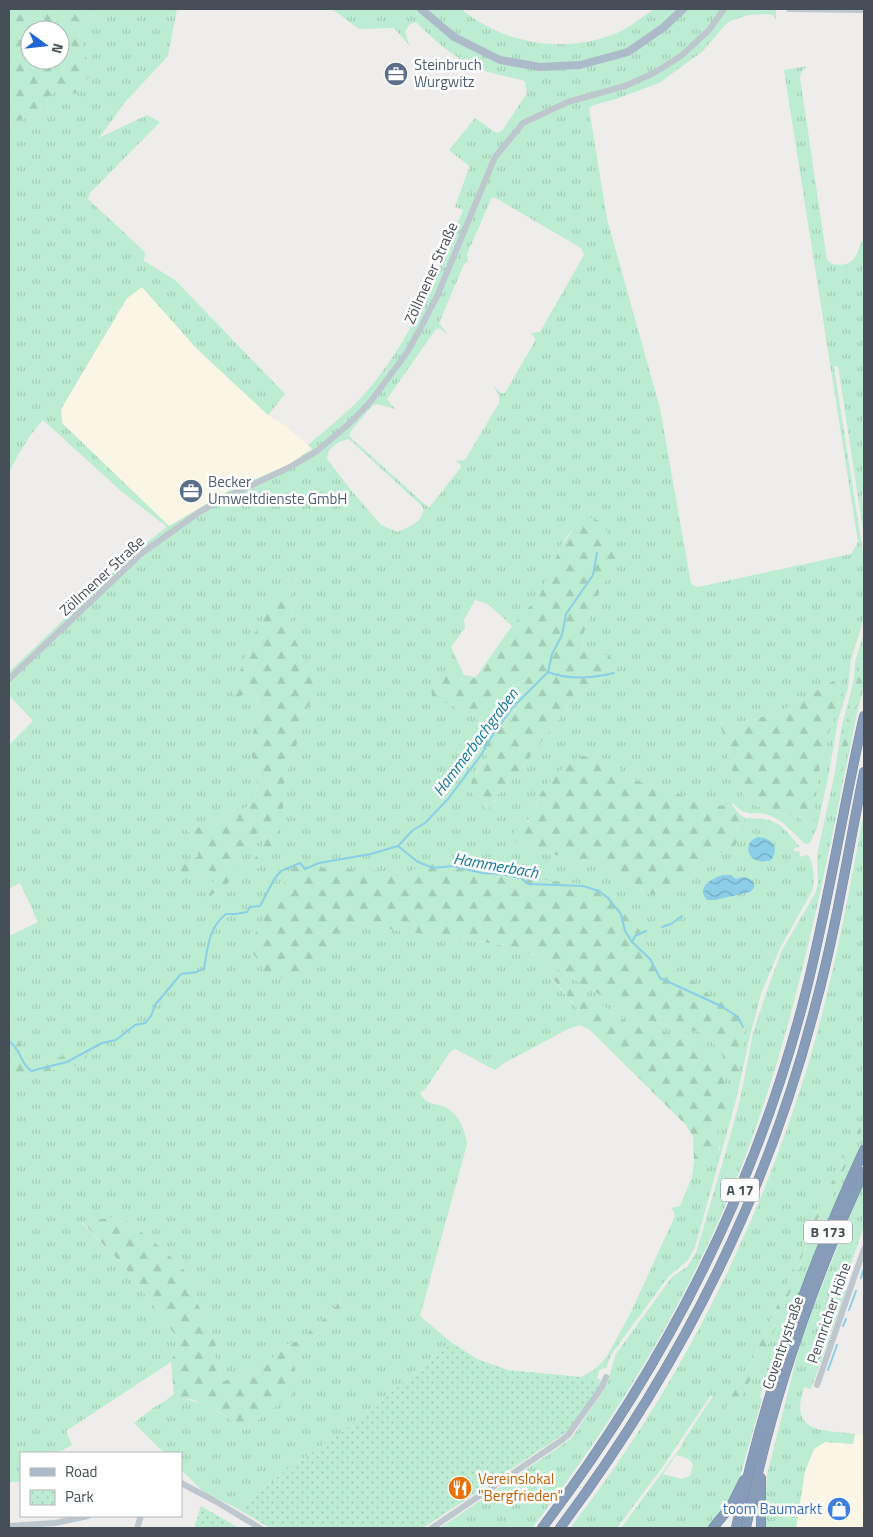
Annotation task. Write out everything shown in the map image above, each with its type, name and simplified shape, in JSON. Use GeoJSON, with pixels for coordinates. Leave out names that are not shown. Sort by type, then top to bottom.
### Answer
{"type":"FeatureCollection","features":[{"type":"Feature","properties":{"kind":"highway","name":"A 17"},"geometry":{"type":"LineString","coordinates":[[542,1528],[597,1452],[635,1395],[700,1278],[746,1174],[781,1078],[803,1005],[824,913],[864,716]]}},
{"type":"Feature","properties":{"kind":"highway","name":"A 17"},"geometry":{"type":"LineString","coordinates":[[560,1528],[628,1432],[674,1358],[710,1289],[759,1180],[794,1083],[816,1007],[842,892],[864,772]]}},
{"type":"Feature","properties":{"kind":"highway","name":"B 173"},"geometry":{"type":"LineString","coordinates":[[736,1528],[769,1400],[799,1307],[820,1252],[864,1150]]}},
{"type":"Feature","properties":{"kind":"highway","name":"Coventrystraße"},"geometry":{"type":"LineString","coordinates":[[746,1528],[777,1402],[822,1272],[864,1172]]}},
{"type":"Feature","properties":{"kind":"highway"},"geometry":{"type":"LineString","coordinates":[[761,1528],[762,1460]]}},
{"type":"Feature","properties":{"kind":"highway"},"geometry":{"type":"LineString","coordinates":[[713,1528],[731,1506],[752,1464]]}},
{"type":"Feature","properties":{"kind":"main road"},"geometry":{"type":"LineString","coordinates":[[421,9],[454,37],[500,60],[540,67],[580,65],[628,52],[664,27],[683,9]]}},
{"type":"Feature","properties":{"kind":"street","name":"Zöllmener Straße"},"geometry":{"type":"LineString","coordinates":[[9,679],[142,553],[214,504],[292,466],[317,451],[350,423],[387,381],[406,354],[445,278],[495,157],[523,123],[568,102],[626,86],[654,73],[681,56],[709,30],[724,9]]}},
{"type":"Feature","properties":{"kind":"street"},"geometry":{"type":"LineString","coordinates":[[789,9],[864,10]]}},
{"type":"Feature","properties":{"kind":"street","name":"Pennricher Höhe"},"geometry":{"type":"LineString","coordinates":[[818,1385],[864,1249]]}},
{"type":"Feature","properties":{"kind":"street"},"geometry":{"type":"LineString","coordinates":[[432,1528],[568,1435],[602,1387],[606,1377]]}},
{"type":"Feature","properties":{"kind":"street"},"geometry":{"type":"LineString","coordinates":[[182,1484],[260,1528]]}},
{"type":"Feature","properties":{"kind":"street"},"geometry":{"type":"LineString","coordinates":[[9,1526],[55,1523],[83,1517]]}},
{"type":"Feature","properties":{"kind":"shaded area"},"geometry":{"type":"Polygon","coordinates":[[[142,287],[197,349],[268,415],[287,427],[312,449],[286,466],[230,490],[169,526],[62,423],[61,409],[127,298],[142,287]]]}},
{"type":"Feature","properties":{"kind":"shaded area"},"geometry":{"type":"Polygon","coordinates":[[[855,1434],[864,1435],[864,1528],[796,1528],[805,1471],[814,1449],[825,1442],[853,1444],[855,1434]]]}},
{"type":"Feature","properties":{"kind":"green space"},"geometry":{"type":"Polygon","coordinates":[[[9,9],[97,9],[77,29],[92,74],[75,94],[55,91],[48,97],[47,112],[9,123],[9,9]]]}},
{"type":"Feature","properties":{"kind":"green space"},"geometry":{"type":"Polygon","coordinates":[[[97,9],[177,9],[168,56],[126,101],[99,138],[147,115],[160,122],[90,193],[88,199],[145,252],[144,261],[175,280],[285,394],[268,415],[197,349],[142,287],[127,298],[61,409],[62,423],[169,526],[230,490],[286,466],[312,449],[308,445],[351,408],[376,381],[392,358],[419,311],[442,262],[463,210],[455,207],[469,166],[449,150],[475,118],[496,133],[502,131],[527,93],[525,81],[488,72],[473,66],[455,56],[416,22],[410,24],[405,31],[409,45],[394,28],[359,29],[332,9],[461,9],[479,22],[498,32],[540,43],[562,44],[605,37],[629,27],[657,9],[776,9],[776,20],[773,15],[767,14],[748,15],[730,21],[703,51],[659,83],[589,108],[607,219],[660,408],[691,584],[698,587],[851,554],[858,542],[784,70],[807,66],[801,72],[800,78],[827,260],[832,264],[840,265],[851,262],[857,255],[864,237],[864,493],[862,495],[864,536],[838,366],[834,367],[864,559],[864,618],[851,660],[848,688],[838,720],[817,828],[810,843],[803,842],[783,823],[769,815],[746,813],[733,803],[732,805],[708,806],[662,787],[648,785],[630,778],[622,770],[537,799],[533,814],[522,824],[516,842],[531,850],[605,865],[646,893],[655,895],[662,890],[677,891],[681,883],[730,846],[739,825],[746,818],[772,821],[778,824],[800,847],[794,848],[794,851],[800,852],[799,855],[802,857],[809,856],[814,874],[812,891],[780,948],[761,994],[736,1100],[695,1247],[688,1260],[668,1277],[611,1355],[606,1368],[599,1370],[597,1378],[601,1381],[602,1385],[592,1379],[581,1377],[594,1370],[606,1358],[631,1312],[675,1216],[671,1208],[680,1206],[692,1177],[694,1161],[715,1164],[720,1148],[717,1140],[722,1118],[730,1110],[730,1101],[726,1094],[723,1069],[690,1038],[633,1025],[556,977],[552,979],[584,1016],[590,1030],[580,1025],[570,1028],[504,1063],[495,1070],[455,1049],[450,1052],[426,1088],[420,1093],[427,1101],[448,1108],[456,1116],[460,1121],[467,1144],[420,1316],[452,1343],[342,1432],[282,1473],[238,1509],[203,1491],[182,1471],[182,1452],[163,1452],[134,1423],[154,1407],[163,1402],[177,1399],[198,1402],[208,1406],[245,1430],[297,1379],[294,1365],[304,1346],[330,1322],[342,1298],[325,1318],[300,1340],[284,1346],[268,1364],[222,1382],[214,1352],[217,1341],[196,1301],[192,1278],[165,1251],[121,1216],[82,1223],[123,1265],[179,1340],[171,1362],[66,1431],[72,1445],[60,1452],[20,1452],[20,1482],[9,1482],[9,1070],[17,1077],[36,1076],[52,1070],[84,1064],[77,1051],[39,1064],[31,1063],[24,1059],[23,1048],[9,1017],[9,936],[38,922],[20,883],[9,889],[9,745],[33,721],[9,695],[9,672],[132,554],[167,527],[121,491],[43,420],[24,445],[9,473],[9,123],[47,112],[48,97],[55,91],[75,94],[92,74],[77,29],[97,9]],[[494,197],[491,199],[467,254],[468,261],[464,264],[439,323],[448,335],[439,328],[436,329],[387,399],[395,409],[377,404],[372,406],[349,436],[429,508],[461,467],[455,461],[465,460],[499,403],[499,395],[492,384],[501,393],[505,393],[535,341],[531,333],[540,332],[584,255],[581,248],[494,197]],[[349,439],[339,442],[331,448],[327,459],[381,525],[398,532],[419,520],[423,507],[349,439]],[[583,523],[575,528],[562,545],[541,594],[512,626],[488,604],[475,600],[464,620],[465,628],[451,647],[464,675],[476,677],[468,681],[441,675],[448,703],[469,715],[483,709],[490,715],[487,732],[472,756],[486,750],[487,757],[475,774],[491,806],[504,785],[515,777],[556,723],[576,691],[596,686],[608,655],[596,655],[584,650],[583,635],[603,584],[615,571],[583,523]],[[289,578],[269,610],[231,689],[247,693],[256,698],[259,708],[250,745],[257,784],[255,801],[238,813],[222,820],[185,829],[195,836],[192,851],[198,851],[198,858],[189,877],[208,870],[219,875],[206,893],[210,896],[251,838],[257,833],[266,833],[264,842],[252,865],[258,868],[283,809],[286,773],[298,741],[301,717],[312,701],[297,645],[290,628],[292,612],[289,598],[297,578],[289,578]],[[841,677],[780,712],[731,725],[720,723],[735,781],[748,802],[770,811],[798,817],[808,825],[815,803],[826,741],[843,694],[841,677]],[[434,859],[408,873],[294,867],[249,946],[302,976],[346,922],[497,944],[533,954],[636,1017],[686,1030],[702,1032],[721,1051],[735,1084],[750,1015],[743,1016],[731,1006],[713,998],[694,981],[664,963],[644,942],[635,921],[615,900],[488,869],[434,859]]]}},
{"type":"Feature","properties":{"kind":"green space"},"geometry":{"type":"Polygon","coordinates":[[[589,517],[601,522],[613,541],[615,571],[603,584],[594,605],[583,635],[584,650],[596,655],[608,655],[615,662],[611,675],[596,686],[576,691],[556,723],[515,777],[504,785],[491,806],[486,810],[470,791],[472,780],[487,757],[486,751],[471,757],[487,732],[490,715],[483,709],[469,715],[448,703],[440,703],[432,696],[431,684],[441,675],[468,681],[476,677],[512,626],[540,595],[560,548],[576,525],[583,523],[589,517]]]}},
{"type":"Feature","properties":{"kind":"green space"},"geometry":{"type":"Polygon","coordinates":[[[297,577],[289,598],[292,612],[290,628],[314,686],[312,701],[301,717],[298,741],[286,773],[283,809],[278,834],[258,868],[251,865],[264,842],[266,834],[257,833],[251,838],[227,885],[210,896],[205,893],[218,875],[208,870],[189,877],[171,876],[182,863],[198,857],[198,851],[191,851],[195,836],[185,829],[230,817],[255,801],[257,784],[250,745],[259,708],[256,698],[247,693],[236,698],[230,689],[239,675],[250,641],[289,578],[297,577]]]}},
{"type":"Feature","properties":{"kind":"green space"},"geometry":{"type":"Polygon","coordinates":[[[864,634],[864,651],[844,732],[839,773],[842,773],[864,673],[864,686],[813,924],[788,1024],[757,1123],[739,1172],[700,1261],[680,1301],[635,1379],[586,1455],[532,1528],[440,1528],[571,1439],[606,1386],[616,1354],[672,1277],[687,1267],[696,1253],[740,1100],[753,1033],[766,993],[782,950],[816,892],[818,884],[817,855],[835,772],[841,730],[854,679],[855,662],[864,634]]]}},
{"type":"Feature","properties":{"kind":"green space"},"geometry":{"type":"Polygon","coordinates":[[[864,651],[864,673],[842,773],[838,773],[844,732],[864,651]]]}},
{"type":"Feature","properties":{"kind":"green space"},"geometry":{"type":"Polygon","coordinates":[[[842,676],[843,694],[826,741],[819,772],[812,813],[815,822],[811,826],[798,817],[770,811],[748,802],[735,781],[720,723],[731,725],[780,712],[842,676]]]}},
{"type":"Feature","properties":{"kind":"green space"},"geometry":{"type":"Polygon","coordinates":[[[583,756],[605,759],[622,770],[630,778],[648,785],[662,787],[708,806],[732,805],[740,815],[746,818],[736,831],[741,835],[734,847],[730,846],[681,883],[677,891],[662,890],[655,895],[646,893],[605,865],[531,850],[516,842],[514,832],[522,824],[529,821],[536,807],[537,799],[549,782],[572,760],[583,756]]]}},
{"type":"Feature","properties":{"kind":"green space"},"geometry":{"type":"Polygon","coordinates":[[[864,812],[864,1119],[813,1219],[751,1364],[732,1395],[730,1421],[741,1396],[758,1366],[794,1281],[810,1236],[822,1212],[829,1203],[864,1126],[864,1141],[842,1188],[779,1355],[772,1367],[767,1382],[764,1381],[760,1397],[762,1399],[737,1487],[729,1504],[709,1528],[621,1528],[681,1447],[713,1396],[711,1395],[661,1469],[617,1528],[570,1528],[609,1476],[645,1422],[679,1365],[739,1248],[765,1188],[788,1126],[817,1034],[839,939],[864,812]],[[676,1455],[663,1474],[682,1479],[690,1476],[693,1465],[691,1462],[684,1457],[676,1455]]]}},
{"type":"Feature","properties":{"kind":"green space"},"geometry":{"type":"Polygon","coordinates":[[[433,859],[535,879],[592,885],[615,900],[635,921],[644,942],[664,963],[694,981],[713,998],[731,1006],[743,1016],[750,1015],[735,1086],[721,1051],[702,1032],[686,1030],[636,1017],[533,954],[497,944],[347,922],[302,976],[271,979],[248,946],[294,866],[408,873],[433,859]]]}},
{"type":"Feature","properties":{"kind":"green space"},"geometry":{"type":"Polygon","coordinates":[[[556,977],[633,1025],[690,1038],[710,1049],[723,1069],[726,1094],[731,1101],[730,1110],[722,1118],[717,1140],[719,1155],[715,1164],[694,1161],[693,1136],[685,1124],[590,1030],[584,1016],[552,978],[556,977]]]}},
{"type":"Feature","properties":{"kind":"green space"},"geometry":{"type":"Polygon","coordinates":[[[9,1017],[24,1053],[24,1059],[31,1063],[39,1064],[77,1051],[88,1053],[84,1064],[52,1070],[36,1076],[17,1077],[9,1070],[9,1017]]]}},
{"type":"Feature","properties":{"kind":"green space"},"geometry":{"type":"Polygon","coordinates":[[[864,1119],[864,1126],[829,1203],[813,1229],[790,1293],[767,1347],[730,1421],[726,1408],[751,1364],[813,1219],[864,1119]]]}},
{"type":"Feature","properties":{"kind":"green space"},"geometry":{"type":"Polygon","coordinates":[[[864,1181],[864,1226],[843,1287],[846,1291],[811,1389],[804,1387],[800,1402],[801,1413],[805,1421],[811,1426],[855,1434],[853,1444],[825,1442],[814,1449],[805,1471],[796,1528],[764,1528],[767,1475],[800,1344],[864,1181]]]}},
{"type":"Feature","properties":{"kind":"green space"},"geometry":{"type":"Polygon","coordinates":[[[121,1216],[165,1251],[192,1278],[196,1301],[217,1341],[214,1352],[222,1382],[268,1364],[284,1346],[300,1340],[325,1318],[343,1298],[346,1301],[330,1322],[304,1346],[294,1365],[297,1379],[293,1394],[244,1430],[221,1413],[192,1399],[165,1401],[174,1394],[171,1362],[179,1340],[123,1265],[82,1222],[121,1216]]]}},
{"type":"Feature","properties":{"kind":"green space"},"geometry":{"type":"Polygon","coordinates":[[[452,1343],[477,1359],[508,1370],[581,1377],[592,1379],[602,1385],[567,1432],[423,1528],[270,1528],[238,1509],[282,1473],[342,1432],[452,1343]]]}},
{"type":"Feature","properties":{"kind":"green space"},"geometry":{"type":"Polygon","coordinates":[[[201,1506],[239,1528],[194,1528],[201,1506]]]}},
{"type":"Feature","properties":{"kind":"water"},"geometry":{"type":"Polygon","coordinates":[[[758,837],[767,839],[773,844],[775,851],[771,860],[757,861],[750,854],[749,844],[758,837]]]}},
{"type":"Feature","properties":{"kind":"water"},"geometry":{"type":"Polygon","coordinates":[[[731,875],[736,879],[748,878],[754,883],[754,888],[750,892],[707,900],[703,891],[706,884],[714,878],[731,875]]]}},
{"type":"Feature","properties":{"kind":"waterway","name":"Hammerbachgraben"},"geometry":{"type":"LineString","coordinates":[[398,846],[413,830],[425,823],[448,799],[481,755],[511,709],[548,672],[552,654],[562,635],[566,614],[593,575],[597,553]]}},
{"type":"Feature","properties":{"kind":"waterway","name":"Hammerbachgraben"},"geometry":{"type":"LineString","coordinates":[[548,672],[556,675],[581,677],[614,673]]}},
{"type":"Feature","properties":{"kind":"waterway","name":"Hammerbach"},"geometry":{"type":"LineString","coordinates":[[9,1041],[17,1049],[24,1063],[31,1071],[67,1062],[102,1043],[116,1040],[135,1025],[145,1023],[151,1016],[155,1005],[181,974],[197,972],[204,968],[212,932],[220,920],[226,914],[247,912],[250,907],[260,906],[275,878],[281,871],[300,863],[305,869],[319,863],[371,854],[398,846],[418,862],[433,868],[453,866],[482,873],[521,878],[528,884],[583,886],[599,891],[608,898],[621,914],[625,931],[632,942],[650,959],[660,978],[721,1006],[738,1017],[743,1027]]}},
{"type":"Feature","properties":{"kind":"waterway"},"geometry":{"type":"LineString","coordinates":[[662,927],[671,924],[682,916]]}},
{"type":"Feature","properties":{"kind":"waterway"},"geometry":{"type":"LineString","coordinates":[[632,942],[635,936],[646,931]]}},
{"type":"Feature","properties":{"kind":"waterway"},"geometry":{"type":"LineString","coordinates":[[861,1278],[864,1268]]}},
{"type":"Feature","properties":{"kind":"waterway"},"geometry":{"type":"LineString","coordinates":[[849,1310],[856,1291]]}},
{"type":"Feature","properties":{"kind":"waterway"},"geometry":{"type":"LineString","coordinates":[[843,1326],[846,1319]]}},
{"type":"Feature","properties":{"kind":"waterway"},"geometry":{"type":"LineString","coordinates":[[828,1370],[837,1345]]}},
{"type":"Feature","properties":{"kind":"place","name":"Steinbruch Wurgwitz"},"geometry":{"type":"Point","coordinates":[396,74]}},
{"type":"Feature","properties":{"kind":"place","name":"Becker Umweltdienste GmbH"},"geometry":{"type":"Point","coordinates":[191,491]}},
{"type":"Feature","properties":{"kind":"place","name":"Vereinslokal \"Bergfrieden\""},"geometry":{"type":"Point","coordinates":[460,1488]}},
{"type":"Feature","properties":{"kind":"place","name":"toom Baumarkt"},"geometry":{"type":"Point","coordinates":[839,1509]}}]}
